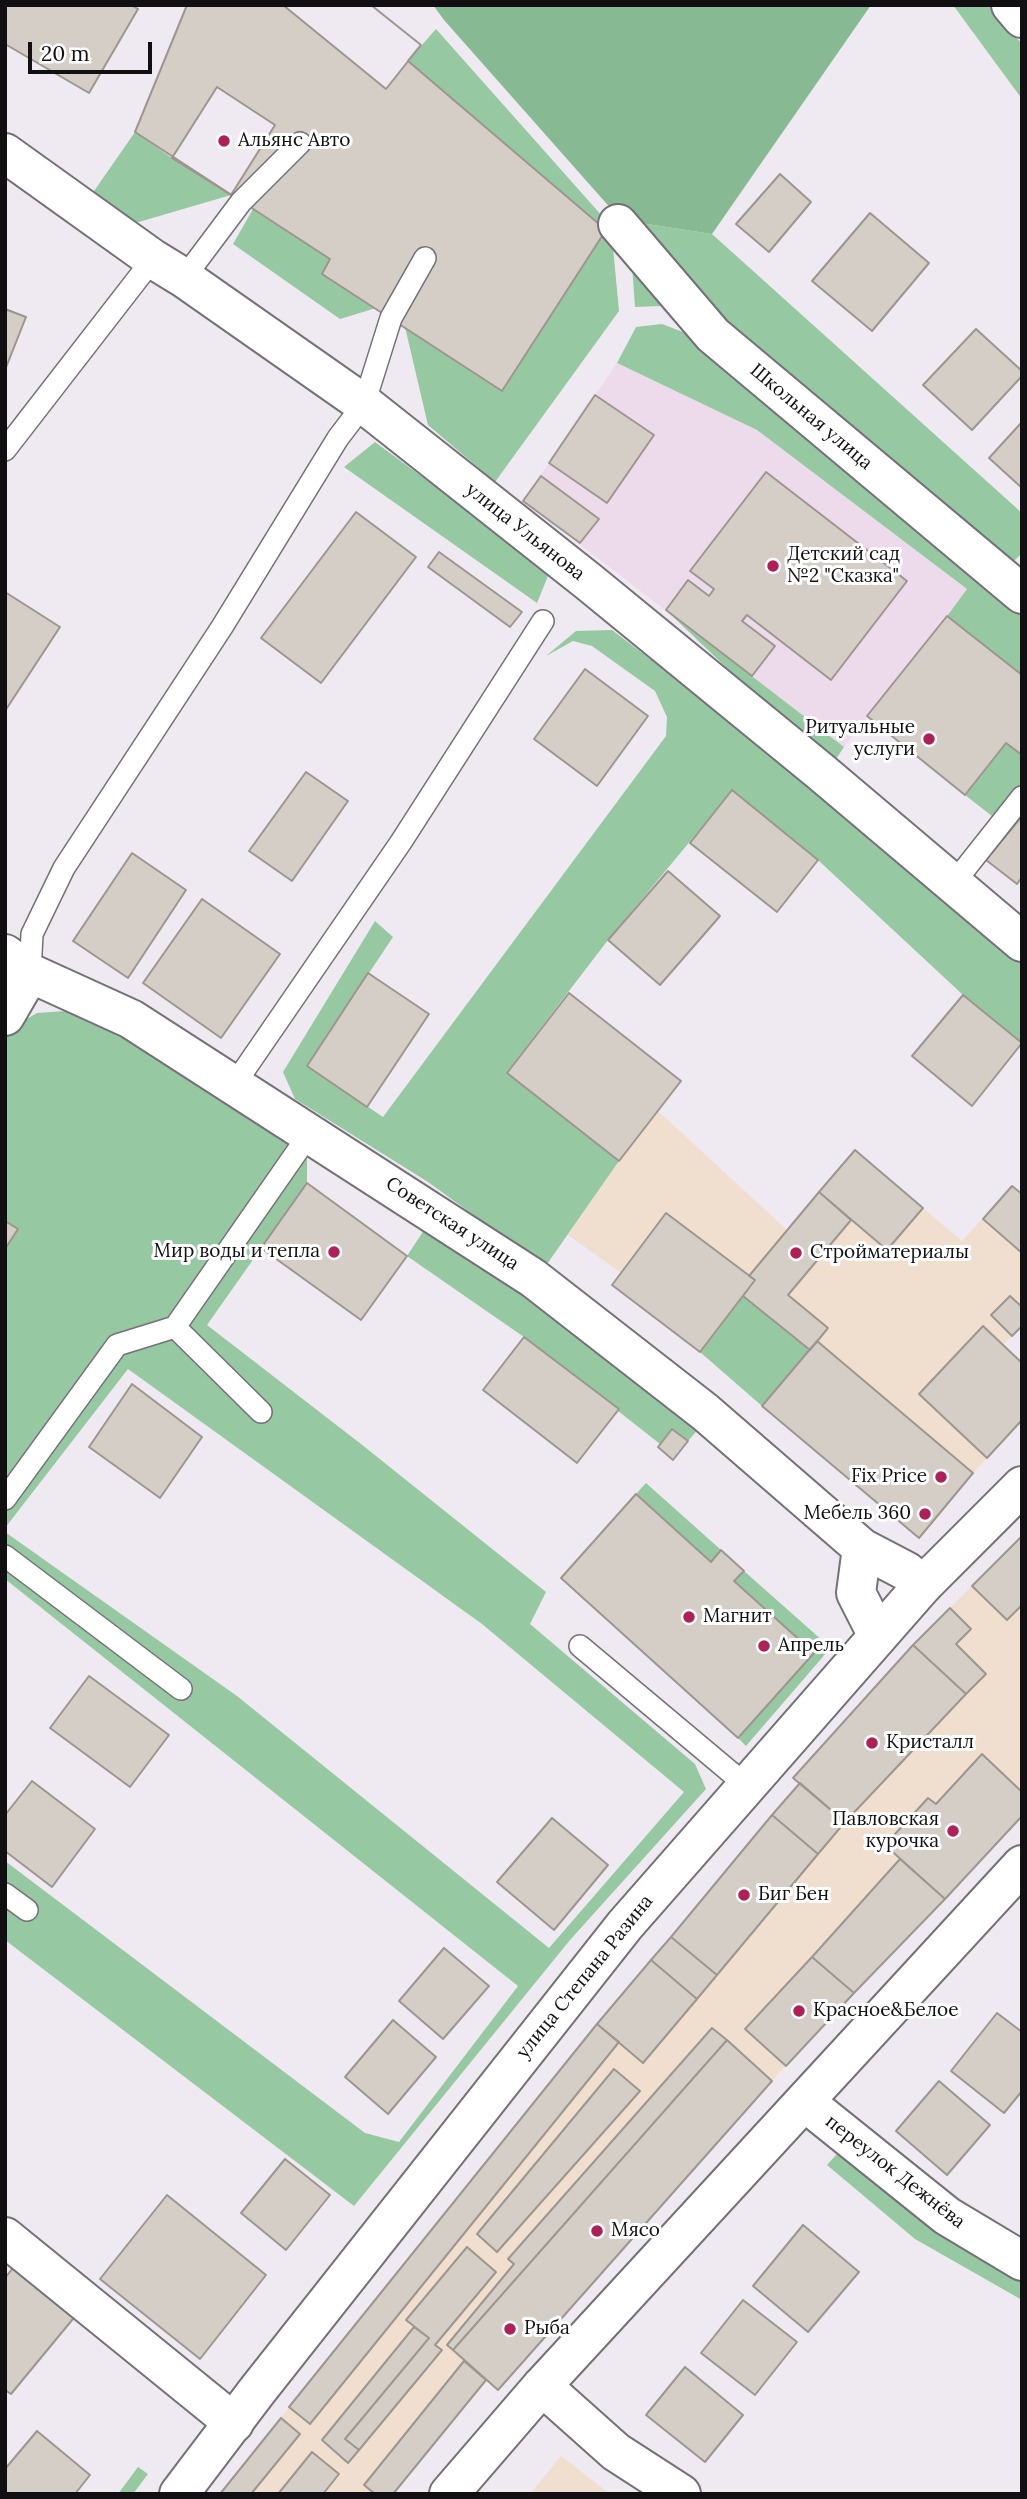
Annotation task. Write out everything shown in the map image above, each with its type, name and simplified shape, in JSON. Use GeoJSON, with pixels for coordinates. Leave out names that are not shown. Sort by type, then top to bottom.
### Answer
{"type":"FeatureCollection","features":[{"type":"Feature","properties":{"kind":"street"},"geometry":{"type":"LineString","coordinates":[[1011,5],[1022,18]]}},
{"type":"Feature","properties":{"kind":"street","name":"улица Ульянова"},"geometry":{"type":"LineString","coordinates":[[5,153],[364,404],[589,582],[821,772],[1022,942]]}},
{"type":"Feature","properties":{"kind":"street","name":"Школьная улица"},"geometry":{"type":"LineString","coordinates":[[618,224],[713,335],[1017,581]]}},
{"type":"Feature","properties":{"kind":"street"},"geometry":{"type":"LineString","coordinates":[[5,1016],[18,963]]}},
{"type":"Feature","properties":{"kind":"street","name":"Советская улица"},"geometry":{"type":"LineString","coordinates":[[18,963],[131,1019],[533,1278],[705,1412],[862,1548],[906,1571],[923,1584]]}},
{"type":"Feature","properties":{"kind":"street","name":"улица Степана Разина"},"geometry":{"type":"LineString","coordinates":[[179,2494],[625,1925],[923,1584],[1022,1486]]}},
{"type":"Feature","properties":{"kind":"street"},"geometry":{"type":"LineString","coordinates":[[862,1548],[856,1593],[878,1636]]}},
{"type":"Feature","properties":{"kind":"street"},"geometry":{"type":"LineString","coordinates":[[449,2494],[542,2386],[1022,1865]]}},
{"type":"Feature","properties":{"kind":"street","name":"переулок Дежнёва"},"geometry":{"type":"LineString","coordinates":[[805,2102],[947,2216],[1022,2261]]}},
{"type":"Feature","properties":{"kind":"street"},"geometry":{"type":"LineString","coordinates":[[5,2237],[234,2423]]}},
{"type":"Feature","properties":{"kind":"street"},"geometry":{"type":"LineString","coordinates":[[542,2386],[616,2452],[681,2494]]}},
{"type":"Feature","properties":{"kind":"lane"},"geometry":{"type":"LineString","coordinates":[[5,450],[168,268],[241,202],[299,143]]}},
{"type":"Feature","properties":{"kind":"lane"},"geometry":{"type":"LineString","coordinates":[[18,963],[64,868],[222,627],[338,438],[364,404],[391,318],[425,258]]}},
{"type":"Feature","properties":{"kind":"lane"},"geometry":{"type":"LineString","coordinates":[[234,1085],[401,842],[543,621]]}},
{"type":"Feature","properties":{"kind":"lane"},"geometry":{"type":"LineString","coordinates":[[953,884],[1022,797]]}},
{"type":"Feature","properties":{"kind":"lane"},"geometry":{"type":"LineString","coordinates":[[5,1499],[117,1345],[175,1326],[310,1133]]}},
{"type":"Feature","properties":{"kind":"lane"},"geometry":{"type":"LineString","coordinates":[[175,1326],[261,1412]]}},
{"type":"Feature","properties":{"kind":"lane"},"geometry":{"type":"LineString","coordinates":[[5,1556],[181,1689]]}},
{"type":"Feature","properties":{"kind":"lane"},"geometry":{"type":"LineString","coordinates":[[580,1646],[747,1786]]}},
{"type":"Feature","properties":{"kind":"lane"},"geometry":{"type":"LineString","coordinates":[[5,1894],[27,1910]]}},
{"type":"Feature","properties":{"kind":"shaded area","name":"Детский сад №2 \"Сказка\""},"geometry":{"type":"Polygon","coordinates":[[[617,363],[757,430],[967,589],[844,747],[523,501],[617,363]]]}},
{"type":"Feature","properties":{"kind":"shaded area"},"geometry":{"type":"Polygon","coordinates":[[[658,1111],[787,1230],[855,1150],[962,1241],[1012,1186],[1022,1194],[1022,1326],[1003,1345],[1022,1420],[919,1538],[762,1406],[809,1350],[743,1296],[700,1352],[612,1285],[620,1272],[568,1235],[619,1161],[658,1111]]]}},
{"type":"Feature","properties":{"kind":"shaded area"},"geometry":{"type":"Polygon","coordinates":[[[1022,1536],[1022,1816],[779,2073],[498,2390],[486,2380],[393,2494],[220,2494],[597,2024],[799,1784],[793,1778],[913,1645],[1022,1536]]]}},
{"type":"Feature","properties":{"kind":"shaded area"},"geometry":{"type":"Polygon","coordinates":[[[561,2456],[610,2494],[530,2494],[561,2456]]]}},
{"type":"Feature","properties":{"kind":"green space"},"geometry":{"type":"Polygon","coordinates":[[[433,5],[871,5],[712,234],[621,220],[433,5]]]}},
{"type":"Feature","properties":{"kind":"green space"},"geometry":{"type":"Polygon","coordinates":[[[953,5],[988,5],[1022,44],[1022,99],[953,5]]]}},
{"type":"Feature","properties":{"kind":"green space"},"geometry":{"type":"Polygon","coordinates":[[[436,29],[611,226],[619,311],[495,482],[428,425],[405,327],[503,390],[606,230],[408,61],[436,29]]]}},
{"type":"Feature","properties":{"kind":"green space"},"geometry":{"type":"Polygon","coordinates":[[[135,132],[231,195],[132,224],[92,194],[135,132]]]}},
{"type":"Feature","properties":{"kind":"green space"},"geometry":{"type":"Polygon","coordinates":[[[253,209],[330,259],[322,274],[376,308],[340,319],[233,244],[253,209]]]}},
{"type":"Feature","properties":{"kind":"green space"},"geometry":{"type":"Polygon","coordinates":[[[621,220],[712,234],[1022,513],[1022,553],[1011,564],[720,325],[621,220]]]}},
{"type":"Feature","properties":{"kind":"green space"},"geometry":{"type":"Polygon","coordinates":[[[631,250],[689,319],[661,306],[635,307],[631,250]]]}},
{"type":"Feature","properties":{"kind":"green space"},"geometry":{"type":"Polygon","coordinates":[[[662,324],[696,337],[1022,612],[1022,675],[947,616],[967,589],[757,430],[617,363],[636,327],[662,324]]]}},
{"type":"Feature","properties":{"kind":"green space"},"geometry":{"type":"Polygon","coordinates":[[[375,442],[550,571],[537,603],[344,467],[375,442]]]}},
{"type":"Feature","properties":{"kind":"green space"},"geometry":{"type":"Polygon","coordinates":[[[666,610],[844,747],[836,759],[732,673],[666,610]]]}},
{"type":"Feature","properties":{"kind":"green space"},"geometry":{"type":"Polygon","coordinates":[[[612,630],[734,723],[1022,964],[1022,1043],[963,995],[818,860],[732,791],[608,940],[507,1072],[619,1161],[545,1267],[428,1182],[295,1099],[283,1072],[375,921],[393,937],[307,1066],[383,1117],[666,736],[667,717],[655,691],[592,646],[573,641],[546,656],[576,631],[612,630]]]}},
{"type":"Feature","properties":{"kind":"green space"},"geometry":{"type":"Polygon","coordinates":[[[1006,743],[1022,755],[1022,816],[1010,830],[965,795],[1006,743]]]}},
{"type":"Feature","properties":{"kind":"green space"},"geometry":{"type":"Polygon","coordinates":[[[65,1011],[98,1023],[307,1147],[307,1183],[207,1325],[546,1592],[530,1624],[695,1764],[706,1789],[570,1940],[354,2206],[5,1940],[5,1861],[365,2133],[399,2142],[518,1986],[5,1579],[5,1532],[237,1696],[549,1948],[684,1792],[482,1624],[128,1369],[5,1528],[5,1038],[11,1028],[37,1013],[65,1011]]]}},
{"type":"Feature","properties":{"kind":"green space"},"geometry":{"type":"Polygon","coordinates":[[[426,1227],[519,1284],[700,1427],[688,1441],[672,1429],[660,1444],[524,1337],[407,1256],[426,1227]]]}},
{"type":"Feature","properties":{"kind":"green space"},"geometry":{"type":"Polygon","coordinates":[[[743,1296],[810,1350],[762,1406],[700,1352],[743,1296]]]}},
{"type":"Feature","properties":{"kind":"green space"},"geometry":{"type":"Polygon","coordinates":[[[646,1483],[721,1550],[711,1562],[636,1494],[646,1483]]]}},
{"type":"Feature","properties":{"kind":"green space"},"geometry":{"type":"Polygon","coordinates":[[[744,1571],[823,1641],[827,1652],[746,1746],[738,1738],[814,1653],[734,1581],[744,1571]]]}},
{"type":"Feature","properties":{"kind":"green space"},"geometry":{"type":"Polygon","coordinates":[[[844,2146],[1022,2275],[1022,2300],[915,2239],[827,2165],[844,2146]]]}},
{"type":"Feature","properties":{"kind":"green space"},"geometry":{"type":"Polygon","coordinates":[[[138,2467],[148,2474],[133,2494],[118,2494],[138,2467]]]}},
{"type":"Feature","properties":{"kind":"building"},"geometry":{"type":"Polygon","coordinates":[[[5,5],[131,5],[138,9],[89,93],[5,44],[5,5]]]}},
{"type":"Feature","properties":{"kind":"building","name":"Альянс Авто"},"geometry":{"type":"Polygon","coordinates":[[[187,5],[371,5],[421,45],[408,61],[606,230],[502,391],[322,274],[330,259],[135,132],[187,5]]]}},
{"type":"Feature","properties":{"kind":"building"},"geometry":{"type":"Polygon","coordinates":[[[283,5],[371,5],[421,45],[386,89],[283,5]]]}},
{"type":"Feature","properties":{"kind":"building","name":"Альянс Авто"},"geometry":{"type":"Polygon","coordinates":[[[217,87],[275,125],[231,195],[172,158],[217,87]]]}},
{"type":"Feature","properties":{"kind":"building"},"geometry":{"type":"Polygon","coordinates":[[[780,174],[811,202],[769,252],[736,224],[780,174]]]}},
{"type":"Feature","properties":{"kind":"building"},"geometry":{"type":"Polygon","coordinates":[[[870,213],[929,263],[872,331],[812,281],[870,213]]]}},
{"type":"Feature","properties":{"kind":"building"},"geometry":{"type":"Polygon","coordinates":[[[5,309],[26,317],[5,370],[5,309]]]}},
{"type":"Feature","properties":{"kind":"building"},"geometry":{"type":"Polygon","coordinates":[[[976,329],[1022,371],[1022,376],[972,430],[923,385],[976,329]]]}},
{"type":"Feature","properties":{"kind":"building"},"geometry":{"type":"Polygon","coordinates":[[[595,395],[654,435],[607,503],[549,463],[595,395]]]}},
{"type":"Feature","properties":{"kind":"building"},"geometry":{"type":"Polygon","coordinates":[[[1022,422],[1022,488],[989,458],[1022,422]]]}},
{"type":"Feature","properties":{"kind":"building","name":"Детский сад №2 \"Сказка\""},"geometry":{"type":"Polygon","coordinates":[[[766,472],[907,581],[831,680],[747,615],[742,621],[775,646],[752,676],[666,610],[688,580],[709,596],[714,589],[690,571],[766,472]]]}},
{"type":"Feature","properties":{"kind":"building"},"geometry":{"type":"Polygon","coordinates":[[[541,476],[599,519],[580,543],[523,501],[541,476]]]}},
{"type":"Feature","properties":{"kind":"building"},"geometry":{"type":"Polygon","coordinates":[[[356,512],[416,557],[321,683],[261,638],[356,512]]]}},
{"type":"Feature","properties":{"kind":"building"},"geometry":{"type":"Polygon","coordinates":[[[439,552],[522,612],[510,627],[428,567],[439,552]]]}},
{"type":"Feature","properties":{"kind":"building"},"geometry":{"type":"Polygon","coordinates":[[[5,592],[60,627],[5,711],[5,592]]]}},
{"type":"Feature","properties":{"kind":"building"},"geometry":{"type":"Polygon","coordinates":[[[947,616],[1022,675],[1022,755],[1006,743],[965,795],[867,716],[947,616]]]}},
{"type":"Feature","properties":{"kind":"building"},"geometry":{"type":"Polygon","coordinates":[[[585,669],[648,716],[597,786],[534,739],[585,669]]]}},
{"type":"Feature","properties":{"kind":"building"},"geometry":{"type":"Polygon","coordinates":[[[306,772],[348,801],[292,881],[249,851],[306,772]]]}},
{"type":"Feature","properties":{"kind":"building"},"geometry":{"type":"Polygon","coordinates":[[[732,790],[818,860],[777,912],[690,843],[732,790]]]}},
{"type":"Feature","properties":{"kind":"building"},"geometry":{"type":"Polygon","coordinates":[[[1022,816],[1022,877],[1017,884],[986,860],[1022,816]]]}},
{"type":"Feature","properties":{"kind":"building"},"geometry":{"type":"Polygon","coordinates":[[[132,853],[186,890],[128,978],[73,941],[132,853]]]}},
{"type":"Feature","properties":{"kind":"building"},"geometry":{"type":"Polygon","coordinates":[[[668,871],[720,916],[660,985],[608,940],[668,871]]]}},
{"type":"Feature","properties":{"kind":"building"},"geometry":{"type":"Polygon","coordinates":[[[202,899],[280,954],[221,1038],[143,983],[202,899]]]}},
{"type":"Feature","properties":{"kind":"building"},"geometry":{"type":"Polygon","coordinates":[[[368,973],[429,1014],[367,1107],[307,1066],[368,973]]]}},
{"type":"Feature","properties":{"kind":"building"},"geometry":{"type":"Polygon","coordinates":[[[569,993],[681,1081],[619,1161],[507,1073],[569,993]]]}},
{"type":"Feature","properties":{"kind":"building"},"geometry":{"type":"Polygon","coordinates":[[[963,995],[1022,1043],[972,1106],[912,1056],[963,995]]]}},
{"type":"Feature","properties":{"kind":"building"},"geometry":{"type":"Polygon","coordinates":[[[855,1150],[923,1208],[887,1250],[819,1192],[855,1150]]]}},
{"type":"Feature","properties":{"kind":"building","name":"Мир воды и тепла"},"geometry":{"type":"Polygon","coordinates":[[[307,1183],[407,1256],[361,1320],[261,1248],[307,1183]]]}},
{"type":"Feature","properties":{"kind":"building"},"geometry":{"type":"Polygon","coordinates":[[[1012,1186],[1022,1194],[1022,1253],[983,1219],[1012,1186]]]}},
{"type":"Feature","properties":{"kind":"building","name":"Стройматериалы"},"geometry":{"type":"Polygon","coordinates":[[[819,1192],[851,1220],[788,1295],[828,1328],[810,1350],[743,1296],[755,1280],[749,1276],[819,1192]]]}},
{"type":"Feature","properties":{"kind":"building"},"geometry":{"type":"Polygon","coordinates":[[[666,1213],[755,1280],[700,1352],[612,1285],[666,1213]]]}},
{"type":"Feature","properties":{"kind":"building"},"geometry":{"type":"Polygon","coordinates":[[[5,1221],[18,1229],[5,1249],[5,1221]]]}},
{"type":"Feature","properties":{"kind":"building"},"geometry":{"type":"Polygon","coordinates":[[[1010,1296],[1022,1307],[1022,1326],[1012,1336],[991,1315],[1010,1296]]]}},
{"type":"Feature","properties":{"kind":"building"},"geometry":{"type":"Polygon","coordinates":[[[983,1326],[1022,1363],[1022,1420],[987,1458],[919,1394],[983,1326]]]}},
{"type":"Feature","properties":{"kind":"building"},"geometry":{"type":"Polygon","coordinates":[[[524,1337],[619,1409],[577,1463],[483,1390],[524,1337]]]}},
{"type":"Feature","properties":{"kind":"building"},"geometry":{"type":"Polygon","coordinates":[[[817,1341],[973,1473],[919,1538],[762,1406],[817,1341]]]}},
{"type":"Feature","properties":{"kind":"building"},"geometry":{"type":"Polygon","coordinates":[[[132,1384],[202,1437],[160,1498],[89,1447],[132,1384]]]}},
{"type":"Feature","properties":{"kind":"building"},"geometry":{"type":"Polygon","coordinates":[[[672,1429],[688,1441],[673,1460],[658,1447],[672,1429]]]}},
{"type":"Feature","properties":{"kind":"building","name":"Магнит"},"geometry":{"type":"Polygon","coordinates":[[[636,1494],[711,1562],[721,1550],[744,1571],[734,1581],[814,1653],[738,1738],[561,1578],[636,1494]]]}},
{"type":"Feature","properties":{"kind":"building"},"geometry":{"type":"Polygon","coordinates":[[[1022,1536],[1022,1605],[1007,1620],[972,1586],[1022,1536]]]}},
{"type":"Feature","properties":{"kind":"building"},"geometry":{"type":"Polygon","coordinates":[[[950,1608],[971,1629],[956,1644],[986,1674],[966,1694],[913,1645],[950,1608]]]}},
{"type":"Feature","properties":{"kind":"building","name":"Кристалл"},"geometry":{"type":"Polygon","coordinates":[[[913,1645],[966,1694],[845,1822],[793,1778],[913,1645]]]}},
{"type":"Feature","properties":{"kind":"building"},"geometry":{"type":"Polygon","coordinates":[[[89,1676],[169,1735],[130,1787],[50,1728],[89,1676]]]}},
{"type":"Feature","properties":{"kind":"building","name":"Павловская курочка"},"geometry":{"type":"Polygon","coordinates":[[[982,1754],[1022,1792],[1022,1816],[945,1899],[885,1845],[928,1798],[936,1804],[982,1754]]]}},
{"type":"Feature","properties":{"kind":"building"},"geometry":{"type":"Polygon","coordinates":[[[32,1781],[95,1829],[52,1887],[5,1851],[5,1815],[32,1781]]]}},
{"type":"Feature","properties":{"kind":"building"},"geometry":{"type":"Polygon","coordinates":[[[800,1783],[845,1822],[818,1854],[772,1815],[800,1783]]]}},
{"type":"Feature","properties":{"kind":"building","name":"Биг Бен"},"geometry":{"type":"Polygon","coordinates":[[[772,1815],[818,1854],[717,1975],[671,1937],[772,1815]]]}},
{"type":"Feature","properties":{"kind":"building"},"geometry":{"type":"Polygon","coordinates":[[[552,1818],[608,1865],[554,1930],[497,1882],[552,1818]]]}},
{"type":"Feature","properties":{"kind":"building"},"geometry":{"type":"Polygon","coordinates":[[[900,1859],[945,1899],[854,1993],[812,1957],[900,1859]]]}},
{"type":"Feature","properties":{"kind":"building"},"geometry":{"type":"Polygon","coordinates":[[[671,1937],[717,1975],[697,1999],[651,1960],[671,1937]]]}},
{"type":"Feature","properties":{"kind":"building"},"geometry":{"type":"Polygon","coordinates":[[[444,1948],[489,1986],[443,2039],[399,2001],[444,1948]]]}},
{"type":"Feature","properties":{"kind":"building","name":"Красное&Белое"},"geometry":{"type":"Polygon","coordinates":[[[812,1957],[854,1993],[786,2066],[745,2029],[812,1957]]]}},
{"type":"Feature","properties":{"kind":"building"},"geometry":{"type":"Polygon","coordinates":[[[651,1960],[697,1999],[643,2063],[597,2024],[651,1960]]]}},
{"type":"Feature","properties":{"kind":"building"},"geometry":{"type":"Polygon","coordinates":[[[997,2013],[1022,2032],[1022,2091],[1004,2113],[951,2071],[997,2013]]]}},
{"type":"Feature","properties":{"kind":"building"},"geometry":{"type":"Polygon","coordinates":[[[393,2020],[436,2057],[388,2114],[345,2077],[393,2020]]]}},
{"type":"Feature","properties":{"kind":"building"},"geometry":{"type":"Polygon","coordinates":[[[597,2024],[619,2042],[310,2424],[289,2407],[597,2024]]]}},
{"type":"Feature","properties":{"kind":"building"},"geometry":{"type":"Polygon","coordinates":[[[712,2028],[727,2040],[453,2350],[447,2345],[514,2264],[508,2259],[712,2028]]]}},
{"type":"Feature","properties":{"kind":"building"},"geometry":{"type":"Polygon","coordinates":[[[727,2040],[772,2081],[498,2390],[453,2350],[727,2040]]]}},
{"type":"Feature","properties":{"kind":"building"},"geometry":{"type":"Polygon","coordinates":[[[614,2069],[640,2091],[497,2252],[477,2234],[614,2069]]]}},
{"type":"Feature","properties":{"kind":"building"},"geometry":{"type":"Polygon","coordinates":[[[939,2081],[990,2125],[947,2175],[896,2131],[939,2081]]]}},
{"type":"Feature","properties":{"kind":"building"},"geometry":{"type":"Polygon","coordinates":[[[285,2159],[330,2195],[286,2250],[241,2213],[285,2159]]]}},
{"type":"Feature","properties":{"kind":"building"},"geometry":{"type":"Polygon","coordinates":[[[167,2195],[266,2275],[200,2359],[100,2279],[167,2195]]]}},
{"type":"Feature","properties":{"kind":"building"},"geometry":{"type":"Polygon","coordinates":[[[803,2225],[859,2272],[808,2332],[753,2286],[803,2225]]]}},
{"type":"Feature","properties":{"kind":"building"},"geometry":{"type":"Polygon","coordinates":[[[467,2247],[496,2272],[435,2345],[442,2350],[359,2450],[345,2439],[429,2338],[406,2320],[467,2247]]]}},
{"type":"Feature","properties":{"kind":"building"},"geometry":{"type":"Polygon","coordinates":[[[16,2264],[77,2314],[11,2394],[5,2390],[5,2278],[16,2264]]]}},
{"type":"Feature","properties":{"kind":"building"},"geometry":{"type":"Polygon","coordinates":[[[743,2300],[797,2342],[755,2395],[701,2353],[743,2300]]]}},
{"type":"Feature","properties":{"kind":"building"},"geometry":{"type":"Polygon","coordinates":[[[414,2327],[429,2338],[345,2439],[359,2450],[348,2463],[322,2440],[414,2327]]]}},
{"type":"Feature","properties":{"kind":"building"},"geometry":{"type":"Polygon","coordinates":[[[464,2361],[486,2380],[393,2494],[375,2494],[364,2485],[464,2361]]]}},
{"type":"Feature","properties":{"kind":"building"},"geometry":{"type":"Polygon","coordinates":[[[685,2367],[743,2415],[705,2462],[646,2415],[685,2367]]]}},
{"type":"Feature","properties":{"kind":"building"},"geometry":{"type":"Polygon","coordinates":[[[281,2418],[300,2434],[251,2494],[220,2494],[281,2418]]]}},
{"type":"Feature","properties":{"kind":"building"},"geometry":{"type":"Polygon","coordinates":[[[37,2431],[90,2475],[75,2494],[5,2494],[5,2469],[37,2431]]]}},
{"type":"Feature","properties":{"kind":"building"},"geometry":{"type":"Polygon","coordinates":[[[312,2452],[339,2474],[323,2494],[278,2494],[312,2452]]]}},
{"type":"Feature","properties":{"kind":"place","name":"Альянс Авто"},"geometry":{"type":"Point","coordinates":[224,141]}},
{"type":"Feature","properties":{"kind":"place","name":"Детский сад №2 \"Сказка\""},"geometry":{"type":"Point","coordinates":[773,566]}},
{"type":"Feature","properties":{"kind":"place","name":"Ритуальные услуги"},"geometry":{"type":"Point","coordinates":[929,739]}},
{"type":"Feature","properties":{"kind":"place","name":"Мир воды и тепла"},"geometry":{"type":"Point","coordinates":[334,1252]}},
{"type":"Feature","properties":{"kind":"place","name":"Стройматериалы"},"geometry":{"type":"Point","coordinates":[796,1253]}},
{"type":"Feature","properties":{"kind":"place","name":"Fix Price"},"geometry":{"type":"Point","coordinates":[941,1477]}},
{"type":"Feature","properties":{"kind":"place","name":"Мебель 360"},"geometry":{"type":"Point","coordinates":[925,1514]}},
{"type":"Feature","properties":{"kind":"place","name":"Магнит"},"geometry":{"type":"Point","coordinates":[689,1617]}},
{"type":"Feature","properties":{"kind":"place","name":"Апрель"},"geometry":{"type":"Point","coordinates":[764,1646]}},
{"type":"Feature","properties":{"kind":"place","name":"Кристалл"},"geometry":{"type":"Point","coordinates":[872,1743]}},
{"type":"Feature","properties":{"kind":"place","name":"Павловская курочка"},"geometry":{"type":"Point","coordinates":[953,1831]}},
{"type":"Feature","properties":{"kind":"place","name":"Биг Бен"},"geometry":{"type":"Point","coordinates":[744,1895]}},
{"type":"Feature","properties":{"kind":"place","name":"Красное&Белое"},"geometry":{"type":"Point","coordinates":[799,2011]}},
{"type":"Feature","properties":{"kind":"place","name":"Мясо"},"geometry":{"type":"Point","coordinates":[597,2231]}},
{"type":"Feature","properties":{"kind":"place","name":"Рыба"},"geometry":{"type":"Point","coordinates":[510,2329]}}]}
